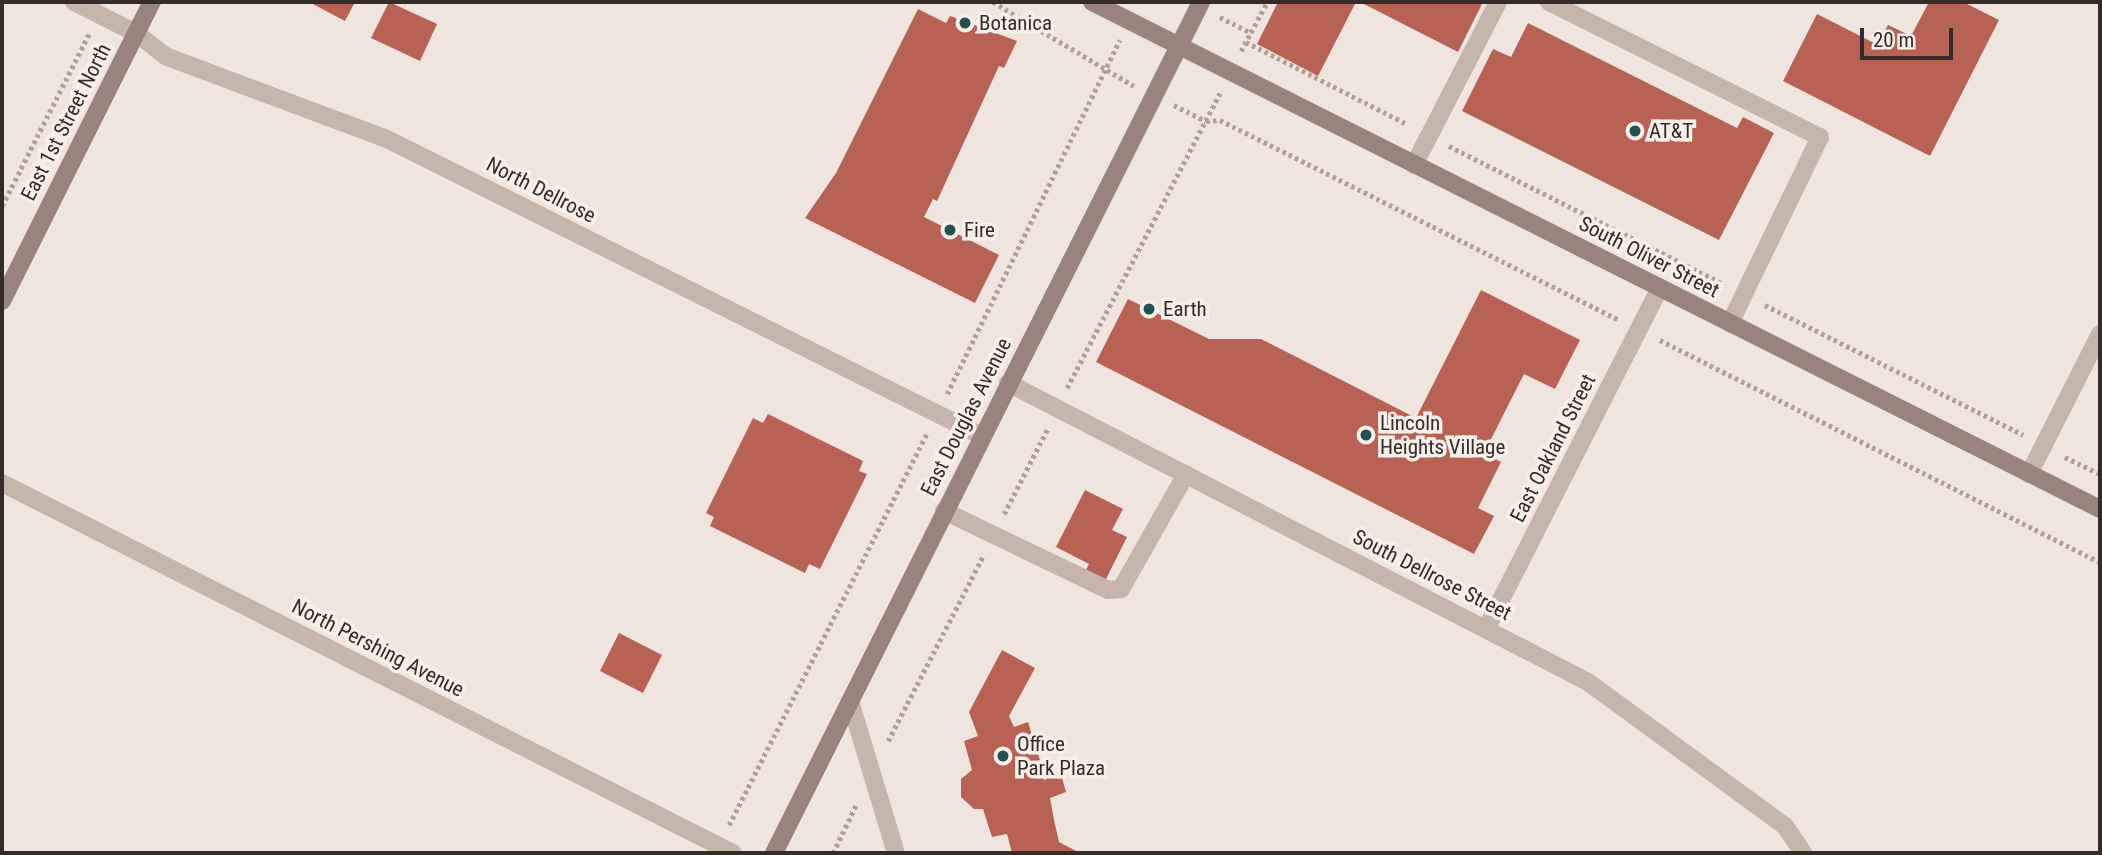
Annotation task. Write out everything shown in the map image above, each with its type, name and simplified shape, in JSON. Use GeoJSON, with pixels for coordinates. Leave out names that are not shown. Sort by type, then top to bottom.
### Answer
{"type":"FeatureCollection","features":[{"type":"Feature","properties":{"kind":"main road","name":"East 1st Street North"},"geometry":{"type":"LineString","coordinates":[[2,301],[152,2]]}},
{"type":"Feature","properties":{"kind":"main road","name":"South Oliver Street"},"geometry":{"type":"LineString","coordinates":[[1092,2],[2100,509]]}},
{"type":"Feature","properties":{"kind":"main road","name":"East Douglas Avenue"},"geometry":{"type":"LineString","coordinates":[[774,853],[1201,2]]}},
{"type":"Feature","properties":{"kind":"street","name":"North Dellrose"},"geometry":{"type":"LineString","coordinates":[[74,2],[136,33],[165,56],[387,139],[982,436]]}},
{"type":"Feature","properties":{"kind":"street"},"geometry":{"type":"LineString","coordinates":[[1414,165],[1498,2]]}},
{"type":"Feature","properties":{"kind":"street"},"geometry":{"type":"LineString","coordinates":[[1549,2],[1820,137],[1730,323]]}},
{"type":"Feature","properties":{"kind":"street","name":"East Oakland Street"},"geometry":{"type":"LineString","coordinates":[[1486,629],[1660,288]]}},
{"type":"Feature","properties":{"kind":"street"},"geometry":{"type":"LineString","coordinates":[[2029,474],[2100,334]]}},
{"type":"Feature","properties":{"kind":"street","name":"South Dellrose Street"},"geometry":{"type":"LineString","coordinates":[[1008,383],[1588,681],[1785,826],[1803,853]]}},
{"type":"Feature","properties":{"kind":"street"},"geometry":{"type":"LineString","coordinates":[[944,511],[1108,590],[1121,589],[1186,474]]}},
{"type":"Feature","properties":{"kind":"street","name":"North Pershing Avenue"},"geometry":{"type":"LineString","coordinates":[[2,483],[733,853]]}},
{"type":"Feature","properties":{"kind":"street"},"geometry":{"type":"LineString","coordinates":[[850,701],[896,853]]}},
{"type":"Feature","properties":{"kind":"path"},"geometry":{"type":"LineString","coordinates":[[993,2],[1104,71]]}},
{"type":"Feature","properties":{"kind":"path"},"geometry":{"type":"LineString","coordinates":[[2,206],[98,14]]}},
{"type":"Feature","properties":{"kind":"path"},"geometry":{"type":"LineString","coordinates":[[1246,42],[2100,474]]}},
{"type":"Feature","properties":{"kind":"path"},"geometry":{"type":"LineString","coordinates":[[833,853],[1198,125],[1206,121]]}},
{"type":"Feature","properties":{"kind":"building"},"geometry":{"type":"Polygon","coordinates":[[[309,2],[355,2],[345,21],[309,2]]]}},
{"type":"Feature","properties":{"kind":"building"},"geometry":{"type":"Polygon","coordinates":[[[389,2],[437,24],[420,61],[371,38],[389,2]]]}},
{"type":"Feature","properties":{"kind":"building"},"geometry":{"type":"Polygon","coordinates":[[[1278,2],[1356,2],[1318,76],[1257,44],[1278,2]]]}},
{"type":"Feature","properties":{"kind":"building"},"geometry":{"type":"Polygon","coordinates":[[[1360,2],[1483,2],[1458,52],[1360,2]]]}},
{"type":"Feature","properties":{"kind":"building"},"geometry":{"type":"Polygon","coordinates":[[[1929,2],[1963,2],[1999,20],[1930,156],[1783,81],[1817,14],[1878,45],[1888,25],[1911,36],[1929,2]]]}},
{"type":"Feature","properties":{"kind":"building"},"geometry":{"type":"Polygon","coordinates":[[[918,9],[946,23],[950,16],[1017,41],[1004,68],[999,66],[937,201],[933,199],[924,217],[999,255],[975,303],[805,218],[836,173],[918,9]]]}},
{"type":"Feature","properties":{"kind":"building","name":"AT&T"},"geometry":{"type":"Polygon","coordinates":[[[1528,23],[1737,128],[1743,117],[1774,133],[1719,240],[1462,111],[1493,49],[1511,57],[1528,23]]]}},
{"type":"Feature","properties":{"kind":"building","name":"Lincoln Heights Village"},"geometry":{"type":"Polygon","coordinates":[[[1481,290],[1580,340],[1555,389],[1524,374],[1484,453],[1501,462],[1478,508],[1494,516],[1474,554],[1096,362],[1128,299],[1209,339],[1261,339],[1416,418],[1481,290]]]}},
{"type":"Feature","properties":{"kind":"building"},"geometry":{"type":"Polygon","coordinates":[[[768,414],[863,461],[859,471],[867,474],[820,569],[809,564],[805,573],[710,526],[714,517],[706,513],[753,418],[763,423],[768,414]]]}},
{"type":"Feature","properties":{"kind":"building"},"geometry":{"type":"Polygon","coordinates":[[[1085,490],[1123,509],[1112,530],[1127,537],[1098,595],[1078,585],[1089,564],[1056,547],[1085,490]]]}},
{"type":"Feature","properties":{"kind":"building"},"geometry":{"type":"Polygon","coordinates":[[[619,633],[662,655],[643,693],[600,671],[619,633]]]}},
{"type":"Feature","properties":{"kind":"building","name":"Office Park Plaza"},"geometry":{"type":"Polygon","coordinates":[[[1002,650],[1035,668],[1009,716],[1014,727],[1028,722],[1045,776],[1060,771],[1066,792],[1050,798],[1059,842],[1080,853],[1012,853],[1007,834],[992,837],[983,809],[974,809],[961,797],[961,779],[972,770],[964,741],[978,736],[969,712],[1002,650]]]}},
{"type":"Feature","properties":{"kind":"place","name":"Botanica"},"geometry":{"type":"Point","coordinates":[965,23]}},
{"type":"Feature","properties":{"kind":"place","name":"AT&T"},"geometry":{"type":"Point","coordinates":[1635,131]}},
{"type":"Feature","properties":{"kind":"place","name":"Fire"},"geometry":{"type":"Point","coordinates":[950,230]}},
{"type":"Feature","properties":{"kind":"place","name":"Earth"},"geometry":{"type":"Point","coordinates":[1149,309]}},
{"type":"Feature","properties":{"kind":"place","name":"Lincoln Heights Village"},"geometry":{"type":"Point","coordinates":[1366,435]}},
{"type":"Feature","properties":{"kind":"place","name":"Office Park Plaza"},"geometry":{"type":"Point","coordinates":[1003,756]}}]}
